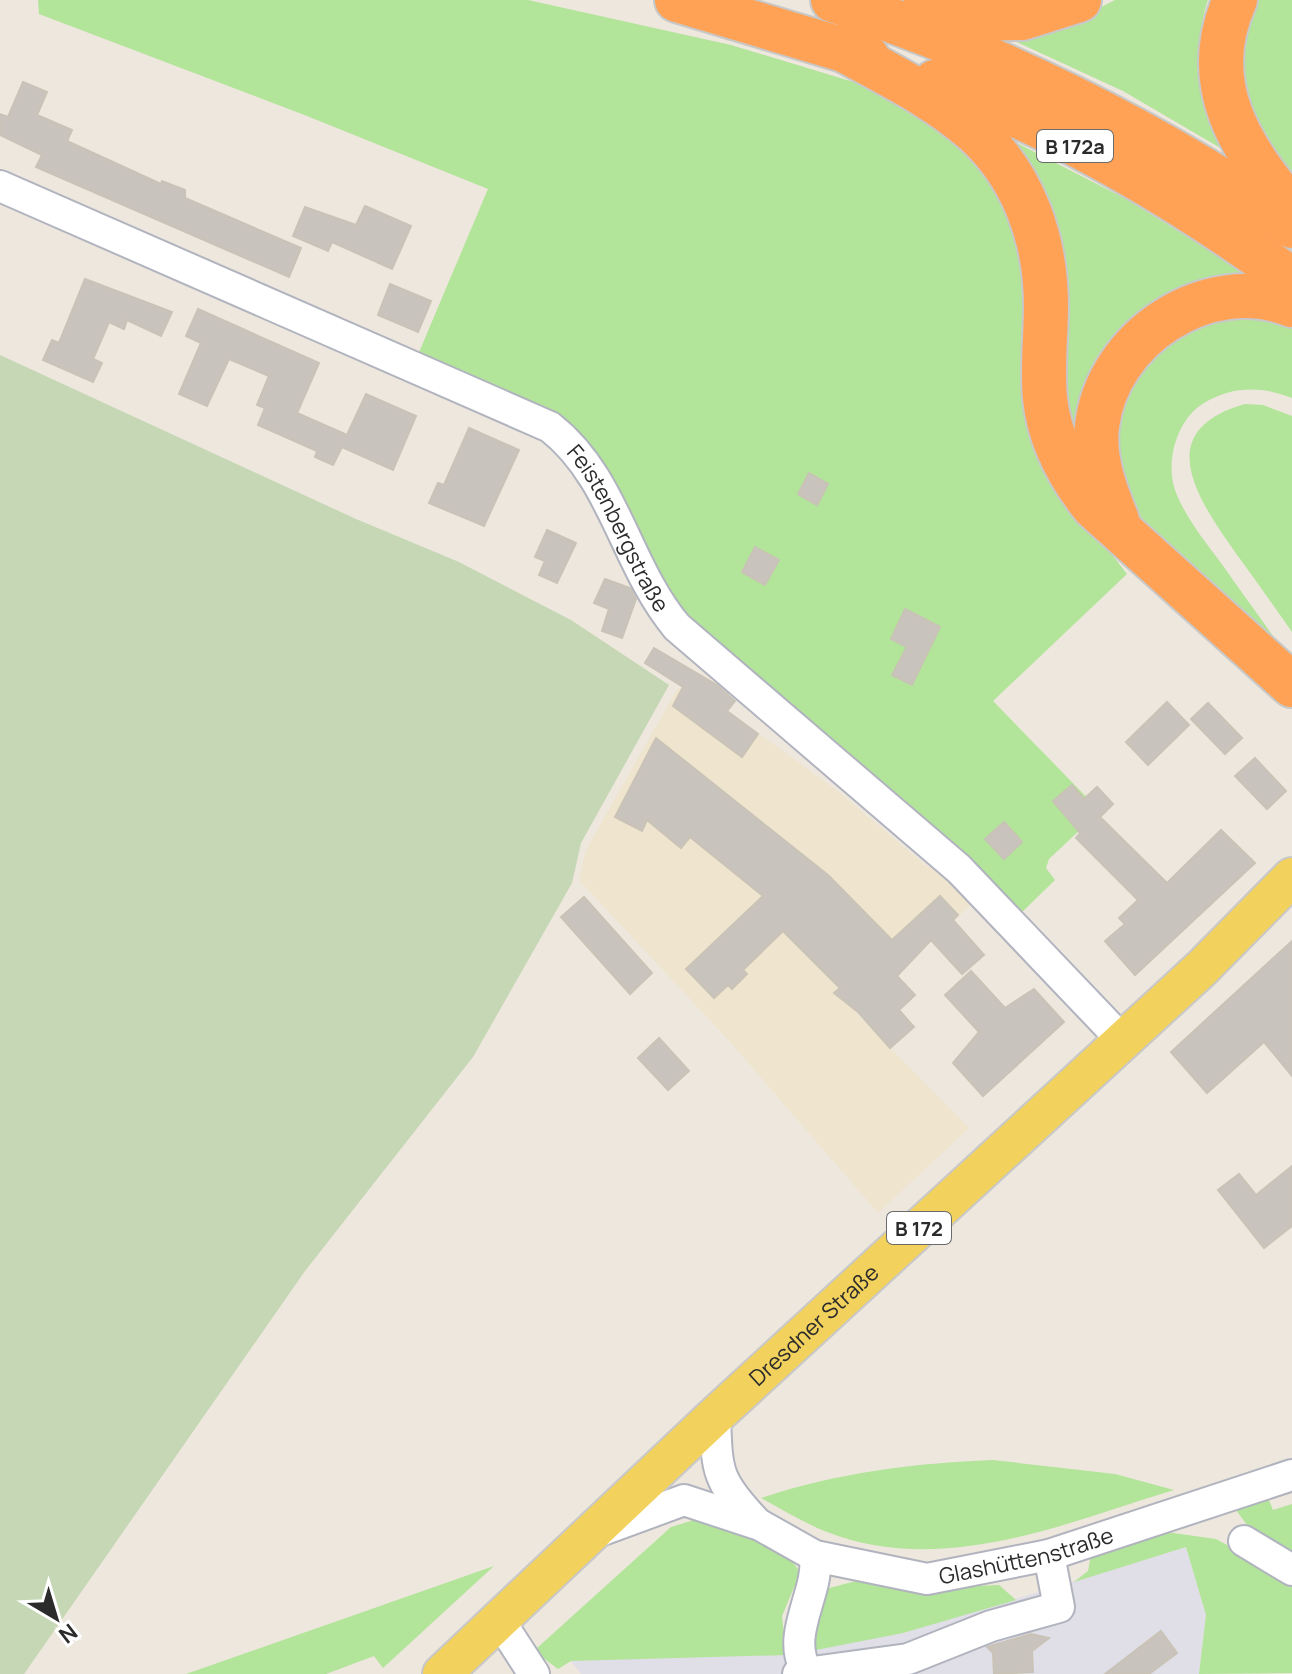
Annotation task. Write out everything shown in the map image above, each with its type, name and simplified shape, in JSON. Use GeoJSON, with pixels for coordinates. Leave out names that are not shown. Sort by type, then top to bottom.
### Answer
{"type":"FeatureCollection","features":[{"type":"Feature","properties":{"kind":"highway","name":"B 172a"},"geometry":{"type":"LineString","coordinates":[[677,0],[839,47],[956,89],[1047,130],[1225,231],[1292,280]]}},
{"type":"Feature","properties":{"kind":"highway","name":"B 172a"},"geometry":{"type":"LineString","coordinates":[[833,0],[895,20],[1078,99],[1165,147],[1292,226]]}},
{"type":"Feature","properties":{"kind":"highway"},"geometry":{"type":"LineString","coordinates":[[895,20],[1022,18],[1079,0]]}},
{"type":"Feature","properties":{"kind":"highway"},"geometry":{"type":"LineString","coordinates":[[1235,0],[1222,36],[1225,98],[1233,127],[1251,158],[1292,209]]}},
{"type":"Feature","properties":{"kind":"highway"},"geometry":{"type":"LineString","coordinates":[[839,47],[918,91],[974,132],[1015,181],[1031,211],[1040,241],[1046,304],[1045,399],[1055,441],[1079,489],[1134,545],[1292,685]]}},
{"type":"Feature","properties":{"kind":"highway"},"geometry":{"type":"LineString","coordinates":[[1134,545],[1109,500],[1096,447],[1102,401],[1123,359],[1157,325],[1199,304],[1260,297],[1292,305]]}},
{"type":"Feature","properties":{"kind":"main road","name":"Dresdner Straße"},"geometry":{"type":"LineString","coordinates":[[442,1674],[715,1416],[1123,1041],[1292,877]]}},
{"type":"Feature","properties":{"kind":"street","name":"Feistenbergstraße"},"geometry":{"type":"LineString","coordinates":[[0,186],[550,427],[573,445],[588,463],[643,577],[677,627],[959,869],[1123,1041]]}},
{"type":"Feature","properties":{"kind":"street","name":"Glashüttenstraße"},"geometry":{"type":"LineString","coordinates":[[715,1416],[719,1474],[730,1494],[760,1525]]}},
{"type":"Feature","properties":{"kind":"street","name":"Glashüttenstraße"},"geometry":{"type":"LineString","coordinates":[[588,1536],[684,1500],[760,1525],[815,1556],[927,1579],[1049,1555],[1292,1475]]}},
{"type":"Feature","properties":{"kind":"street"},"geometry":{"type":"LineString","coordinates":[[1244,1541],[1292,1570]]}},
{"type":"Feature","properties":{"kind":"street"},"geometry":{"type":"LineString","coordinates":[[815,1556],[817,1575],[804,1603],[800,1631],[803,1673],[908,1659],[991,1626],[1059,1607],[1049,1555]]}},
{"type":"Feature","properties":{"kind":"street"},"geometry":{"type":"LineString","coordinates":[[499,1620],[534,1674]]}},
{"type":"Feature","properties":{"kind":"shaded area"},"geometry":{"type":"Polygon","coordinates":[[[678,688],[738,718],[840,793],[929,868],[937,862],[978,898],[855,1012],[969,1128],[878,1213],[732,1044],[579,880],[586,850],[678,688]]]}},
{"type":"Feature","properties":{"kind":"shaded area"},"geometry":{"type":"Polygon","coordinates":[[[1186,1547],[1206,1615],[1199,1674],[581,1674],[571,1661],[800,1652],[903,1633],[1186,1547]]]}},
{"type":"Feature","properties":{"kind":"green space"},"geometry":{"type":"Polygon","coordinates":[[[38,0],[528,0],[731,45],[880,90],[918,106],[1011,197],[1072,503],[1127,574],[993,701],[1100,811],[1049,859],[1046,868],[1055,880],[1018,916],[680,618],[608,478],[417,357],[488,189],[39,14],[38,0]]]}},
{"type":"Feature","properties":{"kind":"green space"},"geometry":{"type":"Polygon","coordinates":[[[1115,0],[1208,0],[1201,41],[1202,60],[1212,99],[1234,156],[1123,91],[1012,40],[1082,17],[1115,0]]]}},
{"type":"Feature","properties":{"kind":"green space"},"geometry":{"type":"Polygon","coordinates":[[[1251,0],[1292,0],[1292,183],[1277,169],[1237,82],[1251,0]]]}},
{"type":"Feature","properties":{"kind":"green space"},"geometry":{"type":"Polygon","coordinates":[[[1009,139],[1128,200],[1257,280],[1190,291],[1076,456],[1009,139]]]}},
{"type":"Feature","properties":{"kind":"green space"},"geometry":{"type":"Polygon","coordinates":[[[1209,314],[1292,321],[1292,398],[1270,391],[1247,390],[1225,393],[1204,403],[1180,430],[1172,466],[1175,490],[1189,519],[1285,653],[1140,521],[1127,499],[1113,461],[1117,392],[1136,362],[1209,314]]]}},
{"type":"Feature","properties":{"kind":"green space"},"geometry":{"type":"Polygon","coordinates":[[[0,355],[356,519],[459,562],[571,620],[669,685],[581,843],[572,883],[473,1057],[305,1271],[24,1674],[0,1674],[0,355]]]}},
{"type":"Feature","properties":{"kind":"green space"},"geometry":{"type":"Polygon","coordinates":[[[1245,404],[1263,405],[1292,416],[1292,632],[1208,510],[1190,468],[1190,449],[1198,431],[1216,416],[1245,404]]]}},
{"type":"Feature","properties":{"kind":"green space"},"geometry":{"type":"Polygon","coordinates":[[[993,1460],[1115,1474],[1174,1490],[1002,1541],[914,1549],[871,1545],[827,1532],[761,1498],[818,1482],[876,1471],[993,1460]]]}},
{"type":"Feature","properties":{"kind":"green space"},"geometry":{"type":"Polygon","coordinates":[[[1268,1498],[1273,1510],[1292,1504],[1292,1556],[1250,1529],[1236,1510],[1268,1498]]]}},
{"type":"Feature","properties":{"kind":"green space"},"geometry":{"type":"Polygon","coordinates":[[[695,1512],[769,1545],[793,1563],[800,1573],[782,1616],[786,1655],[571,1661],[558,1669],[538,1654],[537,1648],[671,1527],[691,1521],[695,1512]]]}},
{"type":"Feature","properties":{"kind":"green space"},"geometry":{"type":"Polygon","coordinates":[[[1166,1532],[1216,1539],[1292,1580],[1292,1673],[1199,1674],[1206,1615],[1186,1547],[1074,1582],[1088,1571],[1091,1555],[1166,1532]]]}},
{"type":"Feature","properties":{"kind":"green space"},"geometry":{"type":"Polygon","coordinates":[[[494,1566],[383,1668],[374,1656],[326,1674],[186,1674],[494,1566]]]}},
{"type":"Feature","properties":{"kind":"green space"},"geometry":{"type":"Polygon","coordinates":[[[856,1581],[898,1589],[999,1585],[1016,1600],[903,1633],[816,1650],[813,1617],[818,1591],[856,1581]]]}},
{"type":"Feature","properties":{"kind":"building"},"geometry":{"type":"Polygon","coordinates":[[[23,82],[47,92],[37,115],[72,130],[67,141],[161,184],[162,181],[185,190],[185,198],[301,248],[289,277],[36,167],[42,155],[0,135],[0,114],[8,117],[23,82]]]}},
{"type":"Feature","properties":{"kind":"building"},"geometry":{"type":"Polygon","coordinates":[[[365,206],[411,226],[392,269],[332,242],[328,251],[293,236],[305,207],[356,225],[365,206]]]}},
{"type":"Feature","properties":{"kind":"building"},"geometry":{"type":"Polygon","coordinates":[[[85,279],[172,312],[161,336],[127,320],[124,329],[109,322],[93,359],[102,363],[93,382],[43,360],[52,340],[59,343],[85,279]]]}},
{"type":"Feature","properties":{"kind":"building"},"geometry":{"type":"Polygon","coordinates":[[[390,284],[431,301],[418,332],[378,315],[390,284]]]}},
{"type":"Feature","properties":{"kind":"building"},"geometry":{"type":"Polygon","coordinates":[[[198,309],[319,363],[297,413],[347,435],[366,394],[416,416],[393,470],[342,447],[333,465],[315,457],[317,451],[258,425],[265,408],[257,405],[269,376],[229,359],[207,406],[179,394],[201,343],[186,336],[198,309]]]}},
{"type":"Feature","properties":{"kind":"building"},"geometry":{"type":"Polygon","coordinates":[[[469,428],[519,450],[484,526],[429,503],[438,483],[444,485],[469,428]]]}},
{"type":"Feature","properties":{"kind":"building"},"geometry":{"type":"Polygon","coordinates":[[[809,473],[828,484],[817,505],[798,494],[809,473]]]}},
{"type":"Feature","properties":{"kind":"building"},"geometry":{"type":"Polygon","coordinates":[[[547,530],[576,543],[557,583],[539,575],[545,561],[535,557],[547,530]]]}},
{"type":"Feature","properties":{"kind":"building"},"geometry":{"type":"Polygon","coordinates":[[[755,547],[779,560],[765,585],[742,572],[755,547]]]}},
{"type":"Feature","properties":{"kind":"building"},"geometry":{"type":"Polygon","coordinates":[[[605,579],[630,588],[636,599],[622,638],[602,631],[609,609],[594,603],[605,579]]]}},
{"type":"Feature","properties":{"kind":"building"},"geometry":{"type":"Polygon","coordinates":[[[905,609],[940,627],[912,685],[892,675],[907,647],[891,639],[905,609]]]}},
{"type":"Feature","properties":{"kind":"building"},"geometry":{"type":"Polygon","coordinates":[[[654,648],[717,685],[735,701],[727,711],[758,734],[742,757],[673,706],[683,687],[645,663],[654,648]]]}},
{"type":"Feature","properties":{"kind":"building"},"geometry":{"type":"Polygon","coordinates":[[[1167,702],[1189,725],[1148,765],[1126,742],[1167,702]]]}},
{"type":"Feature","properties":{"kind":"building"},"geometry":{"type":"Polygon","coordinates":[[[1208,703],[1242,738],[1225,754],[1191,719],[1208,703]]]}},
{"type":"Feature","properties":{"kind":"building"},"geometry":{"type":"Polygon","coordinates":[[[656,738],[828,875],[892,940],[940,896],[958,915],[953,920],[984,955],[962,974],[931,940],[897,976],[915,995],[899,1010],[914,1027],[890,1048],[858,1012],[834,993],[840,988],[783,931],[743,970],[747,974],[732,989],[728,985],[714,998],[686,969],[763,896],[690,837],[681,848],[647,820],[642,831],[615,817],[656,738]]]}},
{"type":"Feature","properties":{"kind":"building"},"geometry":{"type":"Polygon","coordinates":[[[1255,758],[1286,791],[1267,809],[1235,776],[1255,758]]]}},
{"type":"Feature","properties":{"kind":"building"},"geometry":{"type":"Polygon","coordinates":[[[1072,785],[1084,799],[1097,787],[1113,804],[1100,817],[1167,883],[1221,830],[1255,863],[1135,975],[1105,941],[1125,924],[1119,918],[1138,900],[1076,838],[1080,833],[1053,801],[1072,785]]]}},
{"type":"Feature","properties":{"kind":"building"},"geometry":{"type":"Polygon","coordinates":[[[1004,822],[1022,842],[1004,859],[985,839],[1004,822]]]}},
{"type":"Feature","properties":{"kind":"building"},"geometry":{"type":"Polygon","coordinates":[[[584,897],[652,973],[630,994],[561,917],[584,897]]]}},
{"type":"Feature","properties":{"kind":"building"},"geometry":{"type":"Polygon","coordinates":[[[1292,941],[1292,1076],[1264,1042],[1207,1093],[1171,1052],[1292,941]]]}},
{"type":"Feature","properties":{"kind":"building"},"geometry":{"type":"Polygon","coordinates":[[[971,971],[1005,1008],[1034,989],[1064,1022],[983,1096],[953,1063],[979,1032],[945,995],[971,971]]]}},
{"type":"Feature","properties":{"kind":"building"},"geometry":{"type":"Polygon","coordinates":[[[659,1038],[689,1071],[668,1090],[638,1058],[659,1038]]]}},
{"type":"Feature","properties":{"kind":"building"},"geometry":{"type":"Polygon","coordinates":[[[1292,1166],[1292,1226],[1264,1248],[1218,1190],[1239,1174],[1256,1195],[1292,1166]]]}},
{"type":"Feature","properties":{"kind":"building"},"geometry":{"type":"Polygon","coordinates":[[[1161,1631],[1177,1653],[1149,1674],[1105,1674],[1161,1631]]]}},
{"type":"Feature","properties":{"kind":"building"},"geometry":{"type":"Polygon","coordinates":[[[1031,1634],[1049,1638],[1032,1651],[1033,1672],[994,1674],[993,1653],[987,1647],[1031,1634]]]}}]}
